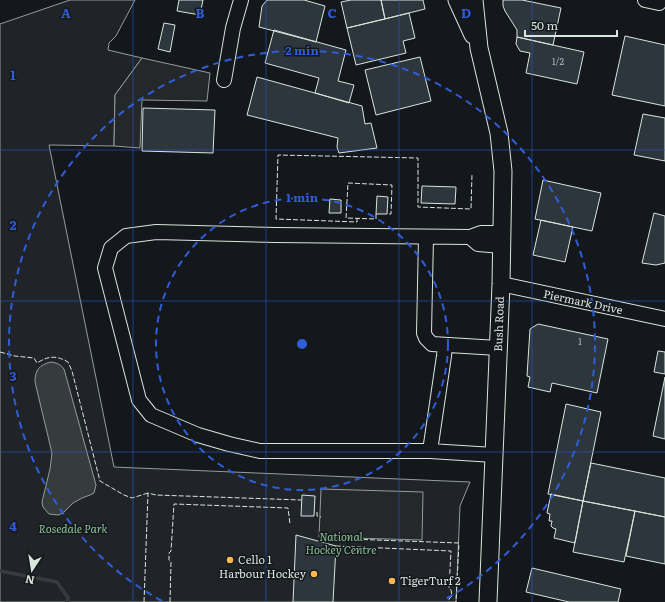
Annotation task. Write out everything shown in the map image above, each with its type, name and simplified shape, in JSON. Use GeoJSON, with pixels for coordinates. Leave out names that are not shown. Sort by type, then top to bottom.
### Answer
{"type":"FeatureCollection","features":[{"type":"Feature","properties":{"kind":"main road","name":"Bush Road"},"geometry":{"type":"LineString","coordinates":[[457,0],[479,48]]}},
{"type":"Feature","properties":{"kind":"main road","name":"Bush Road"},"geometry":{"type":"LineString","coordinates":[[474,0],[479,48],[495,114],[501,151],[503,192],[501,284],[488,602]]}},
{"type":"Feature","properties":{"kind":"street"},"geometry":{"type":"LineString","coordinates":[[224,80],[233,28],[241,0]]}},
{"type":"Feature","properties":{"kind":"street"},"geometry":{"type":"LineString","coordinates":[[645,0],[659,3]]}},
{"type":"Feature","properties":{"kind":"street"},"geometry":{"type":"LineString","coordinates":[[494,455],[430,452],[260,451],[198,435],[151,415],[139,400],[105,268],[111,248],[126,236],[156,232],[470,237],[478,244],[502,239]]}},
{"type":"Feature","properties":{"kind":"street"},"geometry":{"type":"LineString","coordinates":[[426,237],[424,333],[426,338],[432,344],[498,348]]}},
{"type":"Feature","properties":{"kind":"street","name":"Piermark Drive"},"geometry":{"type":"LineString","coordinates":[[501,284],[665,320]]}},
{"type":"Feature","properties":{"kind":"street"},"geometry":{"type":"LineString","coordinates":[[430,452],[445,345]]}},
{"type":"Feature","properties":{"kind":"green space","name":"Rosedale Park"},"geometry":{"type":"Polygon","coordinates":[[[70,0],[135,0],[116,36],[109,43],[108,50],[142,58],[115,95],[114,146],[49,145],[114,467],[470,482],[460,506],[456,602],[0,602],[0,24],[70,0]]]}},
{"type":"Feature","properties":{"kind":"shaded area"},"geometry":{"type":"Polygon","coordinates":[[[142,58],[210,73],[207,101],[142,100],[140,148],[114,146],[115,95],[142,58]]]}},
{"type":"Feature","properties":{"kind":"shaded area"},"geometry":{"type":"Polygon","coordinates":[[[51,362],[58,364],[64,369],[96,485],[94,493],[73,503],[59,515],[49,514],[43,507],[42,502],[50,469],[52,453],[35,382],[38,369],[41,366],[51,362]]]}},
{"type":"Feature","properties":{"kind":"shaded area"},"geometry":{"type":"Polygon","coordinates":[[[321,489],[423,492],[422,540],[319,537],[321,489]]]}},
{"type":"Feature","properties":{"kind":"building"},"geometry":{"type":"Polygon","coordinates":[[[179,0],[203,0],[200,15],[177,11],[179,0]]]}},
{"type":"Feature","properties":{"kind":"building"},"geometry":{"type":"Polygon","coordinates":[[[267,0],[304,0],[325,6],[316,42],[259,27],[262,6],[267,0]]]}},
{"type":"Feature","properties":{"kind":"building"},"geometry":{"type":"Polygon","coordinates":[[[351,0],[381,0],[385,19],[347,28],[341,2],[351,0]]]}},
{"type":"Feature","properties":{"kind":"building"},"geometry":{"type":"Polygon","coordinates":[[[381,0],[423,0],[425,9],[385,19],[381,0]]]}},
{"type":"Feature","properties":{"kind":"building"},"geometry":{"type":"Polygon","coordinates":[[[503,0],[522,0],[561,8],[553,45],[517,37],[517,30],[505,11],[503,0]]]}},
{"type":"Feature","properties":{"kind":"building"},"geometry":{"type":"Polygon","coordinates":[[[409,13],[415,38],[403,41],[406,53],[356,65],[347,28],[409,13]]]}},
{"type":"Feature","properties":{"kind":"building"},"geometry":{"type":"Polygon","coordinates":[[[164,23],[175,25],[170,52],[158,49],[164,23]]]}},
{"type":"Feature","properties":{"kind":"building"},"geometry":{"type":"Polygon","coordinates":[[[274,30],[346,50],[338,81],[354,85],[349,103],[315,93],[319,78],[265,63],[274,30]]]}},
{"type":"Feature","properties":{"kind":"building"},"geometry":{"type":"Polygon","coordinates":[[[625,36],[665,45],[665,106],[612,95],[625,36]]]}},
{"type":"Feature","properties":{"kind":"building"},"geometry":{"type":"Polygon","coordinates":[[[517,37],[584,52],[577,84],[526,73],[530,53],[520,51],[516,44],[517,37]]]}},
{"type":"Feature","properties":{"kind":"building"},"geometry":{"type":"Polygon","coordinates":[[[420,57],[431,101],[376,115],[365,70],[420,57]]]}},
{"type":"Feature","properties":{"kind":"building"},"geometry":{"type":"Polygon","coordinates":[[[257,77],[362,106],[365,124],[371,123],[377,148],[339,153],[337,147],[338,138],[247,115],[257,77]]]}},
{"type":"Feature","properties":{"kind":"building"},"geometry":{"type":"Polygon","coordinates":[[[143,108],[215,110],[213,153],[142,151],[143,108]]]}},
{"type":"Feature","properties":{"kind":"building"},"geometry":{"type":"Polygon","coordinates":[[[643,114],[665,118],[665,161],[634,155],[643,114]]]}},
{"type":"Feature","properties":{"kind":"building"},"geometry":{"type":"Polygon","coordinates":[[[543,180],[601,193],[592,231],[535,219],[543,180]]]}},
{"type":"Feature","properties":{"kind":"building"},"geometry":{"type":"Polygon","coordinates":[[[422,186],[456,187],[455,204],[421,203],[422,186]]]}},
{"type":"Feature","properties":{"kind":"building"},"geometry":{"type":"Polygon","coordinates":[[[377,196],[388,197],[387,214],[376,214],[377,196]]]}},
{"type":"Feature","properties":{"kind":"building"},"geometry":{"type":"Polygon","coordinates":[[[330,199],[341,200],[341,213],[329,213],[330,199]]]}},
{"type":"Feature","properties":{"kind":"building"},"geometry":{"type":"Polygon","coordinates":[[[654,213],[665,216],[665,263],[656,265],[642,263],[654,213]]]}},
{"type":"Feature","properties":{"kind":"building"},"geometry":{"type":"Polygon","coordinates":[[[541,220],[573,227],[565,262],[533,255],[541,220]]]}},
{"type":"Feature","properties":{"kind":"building"},"geometry":{"type":"Polygon","coordinates":[[[538,324],[608,339],[597,393],[552,383],[550,392],[528,387],[530,377],[527,376],[530,329],[538,324]]]}},
{"type":"Feature","properties":{"kind":"building"},"geometry":{"type":"Polygon","coordinates":[[[658,351],[665,352],[665,374],[654,372],[658,351]]]}},
{"type":"Feature","properties":{"kind":"building"},"geometry":{"type":"Polygon","coordinates":[[[665,377],[665,439],[653,436],[665,377]]]}},
{"type":"Feature","properties":{"kind":"building"},"geometry":{"type":"Polygon","coordinates":[[[566,404],[601,412],[583,501],[548,494],[566,404]]]}},
{"type":"Feature","properties":{"kind":"building"},"geometry":{"type":"Polygon","coordinates":[[[591,463],[665,478],[665,517],[583,501],[591,463]]]}},
{"type":"Feature","properties":{"kind":"building"},"geometry":{"type":"Polygon","coordinates":[[[551,494],[583,501],[575,543],[554,538],[556,529],[551,526],[552,521],[549,521],[550,514],[547,513],[551,494]]]}},
{"type":"Feature","properties":{"kind":"building"},"geometry":{"type":"Polygon","coordinates":[[[302,495],[315,496],[314,516],[301,516],[302,495]]]}},
{"type":"Feature","properties":{"kind":"building"},"geometry":{"type":"Polygon","coordinates":[[[583,501],[635,511],[624,562],[573,552],[583,501]]]}},
{"type":"Feature","properties":{"kind":"building"},"geometry":{"type":"Polygon","coordinates":[[[635,511],[665,517],[665,564],[626,556],[635,511]]]}},
{"type":"Feature","properties":{"kind":"building","name":"Harbour Hockey"},"geometry":{"type":"Polygon","coordinates":[[[296,535],[336,546],[333,602],[293,602],[296,535]]]}},
{"type":"Feature","properties":{"kind":"building"},"geometry":{"type":"Polygon","coordinates":[[[532,568],[621,589],[618,602],[569,602],[526,592],[532,568]]]}},
{"type":"Feature","properties":{"kind":"waterway"},"geometry":{"type":"LineString","coordinates":[[0,571],[57,582],[68,598],[67,602]]}},
{"type":"Feature","properties":{"kind":"fence"},"geometry":{"type":"LineString","coordinates":[[357,218],[357,222],[276,219],[278,155],[418,158],[418,207],[471,209],[472,174]]}},
{"type":"Feature","properties":{"kind":"fence"},"geometry":{"type":"LineString","coordinates":[[376,214],[376,219],[346,218],[348,183],[392,185],[391,214],[387,214]]}},
{"type":"Feature","properties":{"kind":"fence"},"geometry":{"type":"LineString","coordinates":[[0,352],[15,356],[34,358],[37,363],[52,357],[60,358],[68,362],[72,371],[100,481],[132,498],[148,493]]}},
{"type":"Feature","properties":{"kind":"fence"},"geometry":{"type":"LineString","coordinates":[[144,602],[148,493],[156,495],[301,500]]}},
{"type":"Feature","properties":{"kind":"fence"},"geometry":{"type":"LineString","coordinates":[[170,602],[171,562],[169,560],[169,553],[171,551],[174,504],[288,508],[290,524]]}},
{"type":"Feature","properties":{"kind":"fence"},"geometry":{"type":"LineString","coordinates":[[317,512],[317,516],[321,517]]}},
{"type":"Feature","properties":{"kind":"fence"},"geometry":{"type":"LineString","coordinates":[[321,538],[459,543],[456,602]]}},
{"type":"Feature","properties":{"kind":"fence"},"geometry":{"type":"LineString","coordinates":[[336,546],[451,551],[449,588],[452,596],[449,599],[449,602]]}},
{"type":"Feature","properties":{"kind":"place","name":"Cello 1"},"geometry":{"type":"Point","coordinates":[230,560]}},
{"type":"Feature","properties":{"kind":"place","name":"Harbour Hockey"},"geometry":{"type":"Point","coordinates":[314,574]}},
{"type":"Feature","properties":{"kind":"place","name":"TigerTurf 2"},"geometry":{"type":"Point","coordinates":[392,581]}},
{"type":"Feature","properties":{"kind":"park label","name":"National Hockey Centre"},"geometry":{"type":"Point","coordinates":[341,543]}}]}
